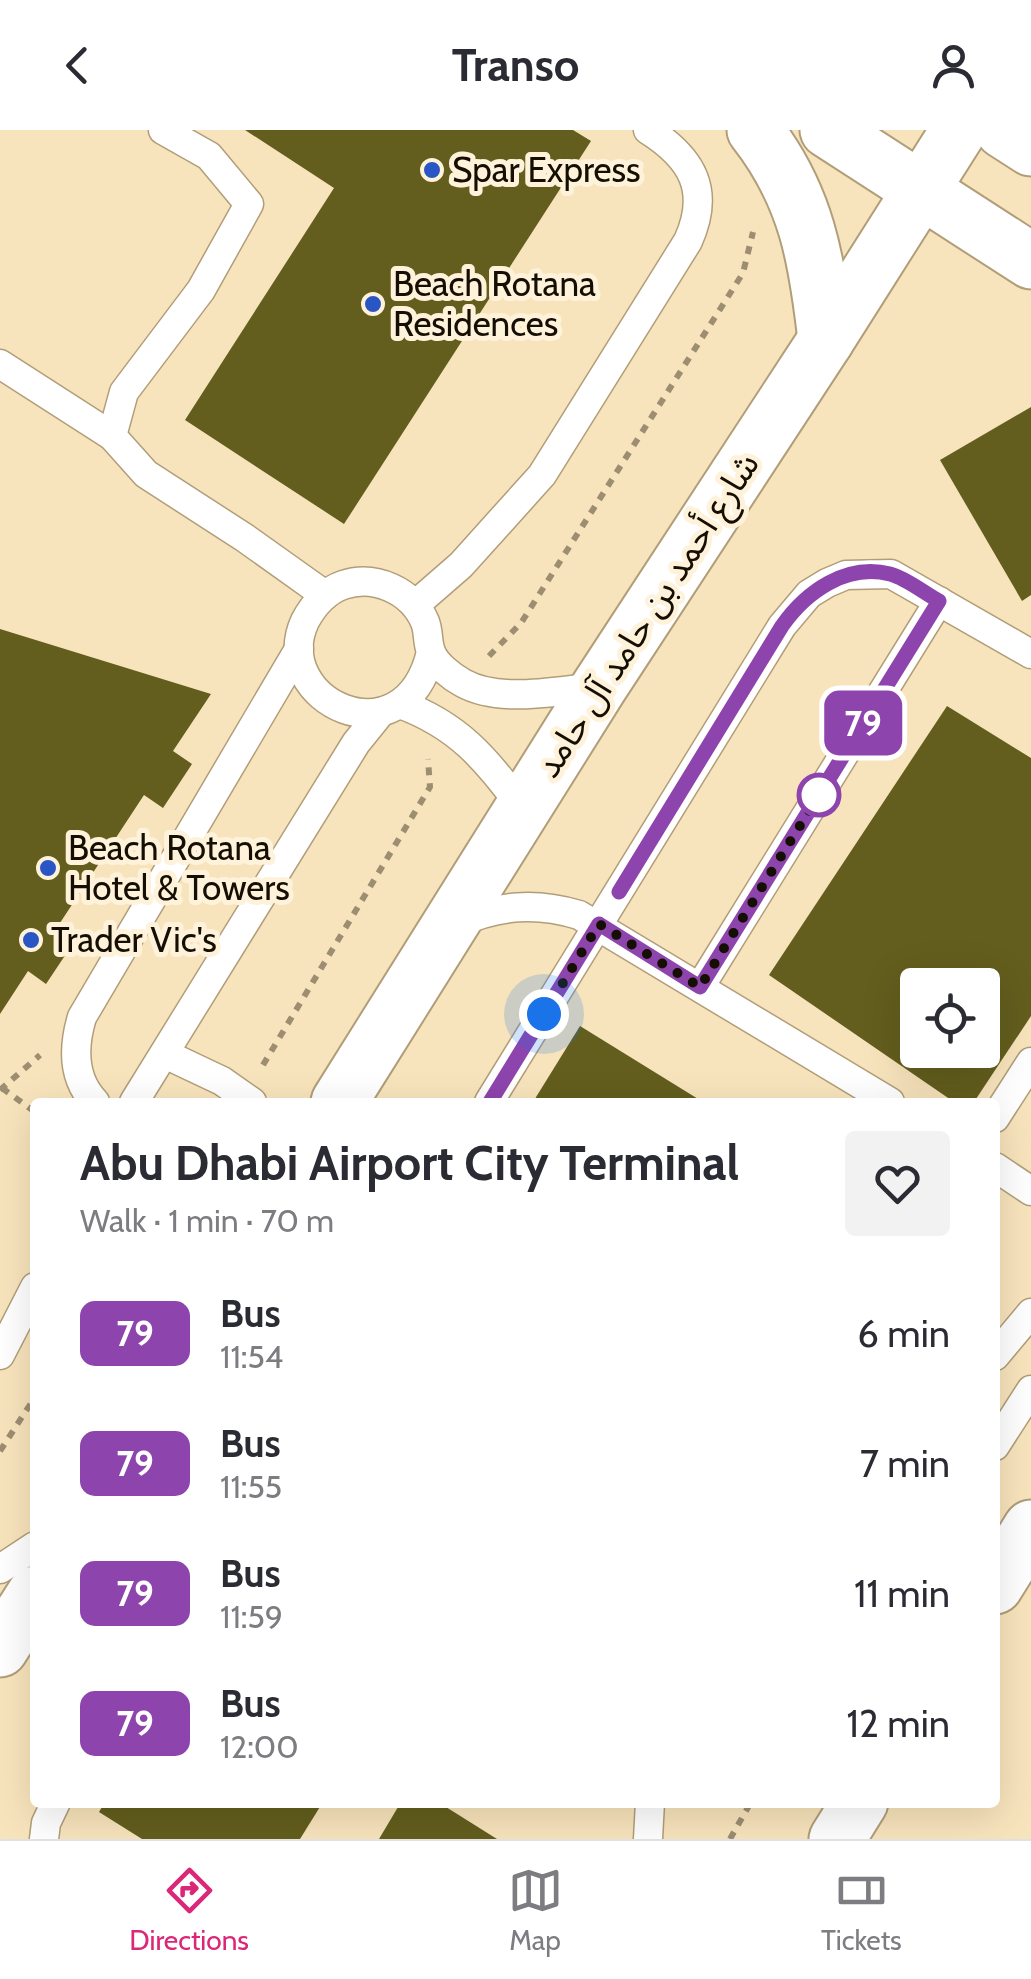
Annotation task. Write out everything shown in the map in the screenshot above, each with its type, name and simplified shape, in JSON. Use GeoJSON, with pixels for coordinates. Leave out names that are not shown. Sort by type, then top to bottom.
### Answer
{"type":"FeatureCollection","features":[{"type":"Feature","properties":{"kind":"main road"},"geometry":{"type":"LineString","coordinates":[[755,130],[785,175],[802,210],[812,242],[826,340]]}},
{"type":"Feature","properties":{"kind":"main road"},"geometry":{"type":"LineString","coordinates":[[828,130],[1031,261]]}},
{"type":"Feature","properties":{"kind":"main road","name":"شارع أحمد بن حامد آل حامد"},"geometry":{"type":"LineString","coordinates":[[342,1098],[599,687],[959,130]]}},
{"type":"Feature","properties":{"kind":"main road"},"geometry":{"type":"LineString","coordinates":[[1003,130],[1031,148]]}},
{"type":"Feature","properties":{"kind":"main road"},"geometry":{"type":"LineString","coordinates":[[1000,1578],[1031,1528]]}},
{"type":"Feature","properties":{"kind":"main road"},"geometry":{"type":"LineString","coordinates":[[0,1649],[30,1602]]}},
{"type":"Feature","properties":{"kind":"main road"},"geometry":{"type":"LineString","coordinates":[[837,1839],[856,1808]]}},
{"type":"Feature","properties":{"kind":"lane"},"geometry":{"type":"LineString","coordinates":[[112,436],[124,392],[200,290],[248,204],[208,156],[163,130]]}},
{"type":"Feature","properties":{"kind":"lane"},"geometry":{"type":"LineString","coordinates":[[416,606],[461,566],[542,475],[688,241],[698,208],[692,172],[683,157],[648,130]]}},
{"type":"Feature","properties":{"kind":"lane"},"geometry":{"type":"LineString","coordinates":[[0,364],[112,436],[146,474],[324,595]]}},
{"type":"Feature","properties":{"kind":"lane"},"geometry":{"type":"LineString","coordinates":[[492,1098],[782,626],[802,601],[846,575],[892,574],[1031,654]]}},
{"type":"Feature","properties":{"kind":"lane"},"geometry":{"type":"LineString","coordinates":[[137,1098],[356,744],[390,708],[416,690],[426,672],[431,652],[425,620],[401,592],[372,583],[342,585],[324,595],[302,628],[299,648],[302,668],[325,700],[361,714],[390,708],[441,722],[476,750],[523,808]]}},
{"type":"Feature","properties":{"kind":"lane"},"geometry":{"type":"LineString","coordinates":[[700,987],[939,601]]}},
{"type":"Feature","properties":{"kind":"lane"},"geometry":{"type":"LineString","coordinates":[[92,1098],[80,1078],[75,1058],[82,1018],[299,648]]}},
{"type":"Feature","properties":{"kind":"lane"},"geometry":{"type":"LineString","coordinates":[[431,652],[452,676],[484,692],[599,687]]}},
{"type":"Feature","properties":{"kind":"lane"},"geometry":{"type":"LineString","coordinates":[[452,926],[507,907],[536,906],[558,909],[599,924],[883,1098]]}},
{"type":"Feature","properties":{"kind":"lane"},"geometry":{"type":"LineString","coordinates":[[165,1054],[247,1098]]}},
{"type":"Feature","properties":{"kind":"lane"},"geometry":{"type":"LineString","coordinates":[[1000,1110],[1031,1062]]}},
{"type":"Feature","properties":{"kind":"lane"},"geometry":{"type":"LineString","coordinates":[[1000,1170],[1031,1190]]}},
{"type":"Feature","properties":{"kind":"lane"},"geometry":{"type":"LineString","coordinates":[[0,1355],[30,1297]]}},
{"type":"Feature","properties":{"kind":"lane"},"geometry":{"type":"LineString","coordinates":[[1000,1438],[1031,1390]]}},
{"type":"Feature","properties":{"kind":"lane"},"geometry":{"type":"LineString","coordinates":[[0,1569],[30,1549]]}},
{"type":"Feature","properties":{"kind":"lane"},"geometry":{"type":"LineString","coordinates":[[44,1839],[53,1808]]}},
{"type":"Feature","properties":{"kind":"lane"},"geometry":{"type":"LineString","coordinates":[[648,1839],[650,1808]]}},
{"type":"Feature","properties":{"kind":"path"},"geometry":{"type":"LineString","coordinates":[[465,685],[479,664],[516,631],[564,557],[743,273],[755,227]]}},
{"type":"Feature","properties":{"kind":"path"},"geometry":{"type":"LineString","coordinates":[[247,1098],[430,787],[428,748],[441,722]]}},
{"type":"Feature","properties":{"kind":"path"},"geometry":{"type":"LineString","coordinates":[[2,1088],[30,1108]]}},
{"type":"Feature","properties":{"kind":"path"},"geometry":{"type":"LineString","coordinates":[[0,1451],[30,1405]]}},
{"type":"Feature","properties":{"kind":"path"},"geometry":{"type":"LineString","coordinates":[[730,1839],[748,1808]]}},
{"type":"Feature","properties":{"kind":"building","name":"Beach Rotana Residences"},"geometry":{"type":"Polygon","coordinates":[[[245,130],[573,130],[591,141],[344,524],[185,420],[334,188],[245,130]]]}},
{"type":"Feature","properties":{"kind":"building"},"geometry":{"type":"Polygon","coordinates":[[[1031,407],[1031,595],[1022,601],[940,460],[1031,407]]]}},
{"type":"Feature","properties":{"kind":"building","name":"Beach Rotana Hotel & Towers"},"geometry":{"type":"Polygon","coordinates":[[[0,629],[211,694],[173,751],[192,764],[163,808],[144,795],[56,929],[74,942],[46,984],[28,971],[0,1014],[0,629]]]}},
{"type":"Feature","properties":{"kind":"building"},"geometry":{"type":"Polygon","coordinates":[[[947,706],[1031,758],[1031,1016],[1000,1063],[1000,968],[900,968],[900,1065],[769,975],[947,706]]]}},
{"type":"Feature","properties":{"kind":"building"},"geometry":{"type":"Polygon","coordinates":[[[580,1026],[697,1098],[535,1098],[580,1026]]]}},
{"type":"Feature","properties":{"kind":"building"},"geometry":{"type":"Polygon","coordinates":[[[904,1068],[997,1068],[977,1098],[948,1098],[904,1068]]]}},
{"type":"Feature","properties":{"kind":"building"},"geometry":{"type":"Polygon","coordinates":[[[101,1808],[319,1808],[300,1839],[142,1839],[99,1812],[101,1808]]]}},
{"type":"Feature","properties":{"kind":"building"},"geometry":{"type":"Polygon","coordinates":[[[397,1808],[448,1808],[497,1839],[379,1839],[397,1808]]]}},
{"type":"Feature","properties":{"kind":"bus line","name":"79"},"geometry":{"type":"LineString","coordinates":[[492,1098],[599,924],[700,987],[939,601],[892,574],[868,572],[846,575],[809,594],[782,626],[619,892]]}},
{"type":"Feature","properties":{"kind":"place","name":"Spar Express"},"geometry":{"type":"Point","coordinates":[432,170]}},
{"type":"Feature","properties":{"kind":"place","name":"Beach Rotana Residences"},"geometry":{"type":"Point","coordinates":[373,304]}},
{"type":"Feature","properties":{"kind":"place","name":"Beach Rotana Hotel & Towers"},"geometry":{"type":"Point","coordinates":[48,868]}},
{"type":"Feature","properties":{"kind":"place","name":"Trader Vic's"},"geometry":{"type":"Point","coordinates":[31,940]}},
{"type":"Feature","properties":{"kind":"route"},"geometry":{"type":"LineString","coordinates":[[544,1014],[599,924],[700,987],[819,795]]}}]}
